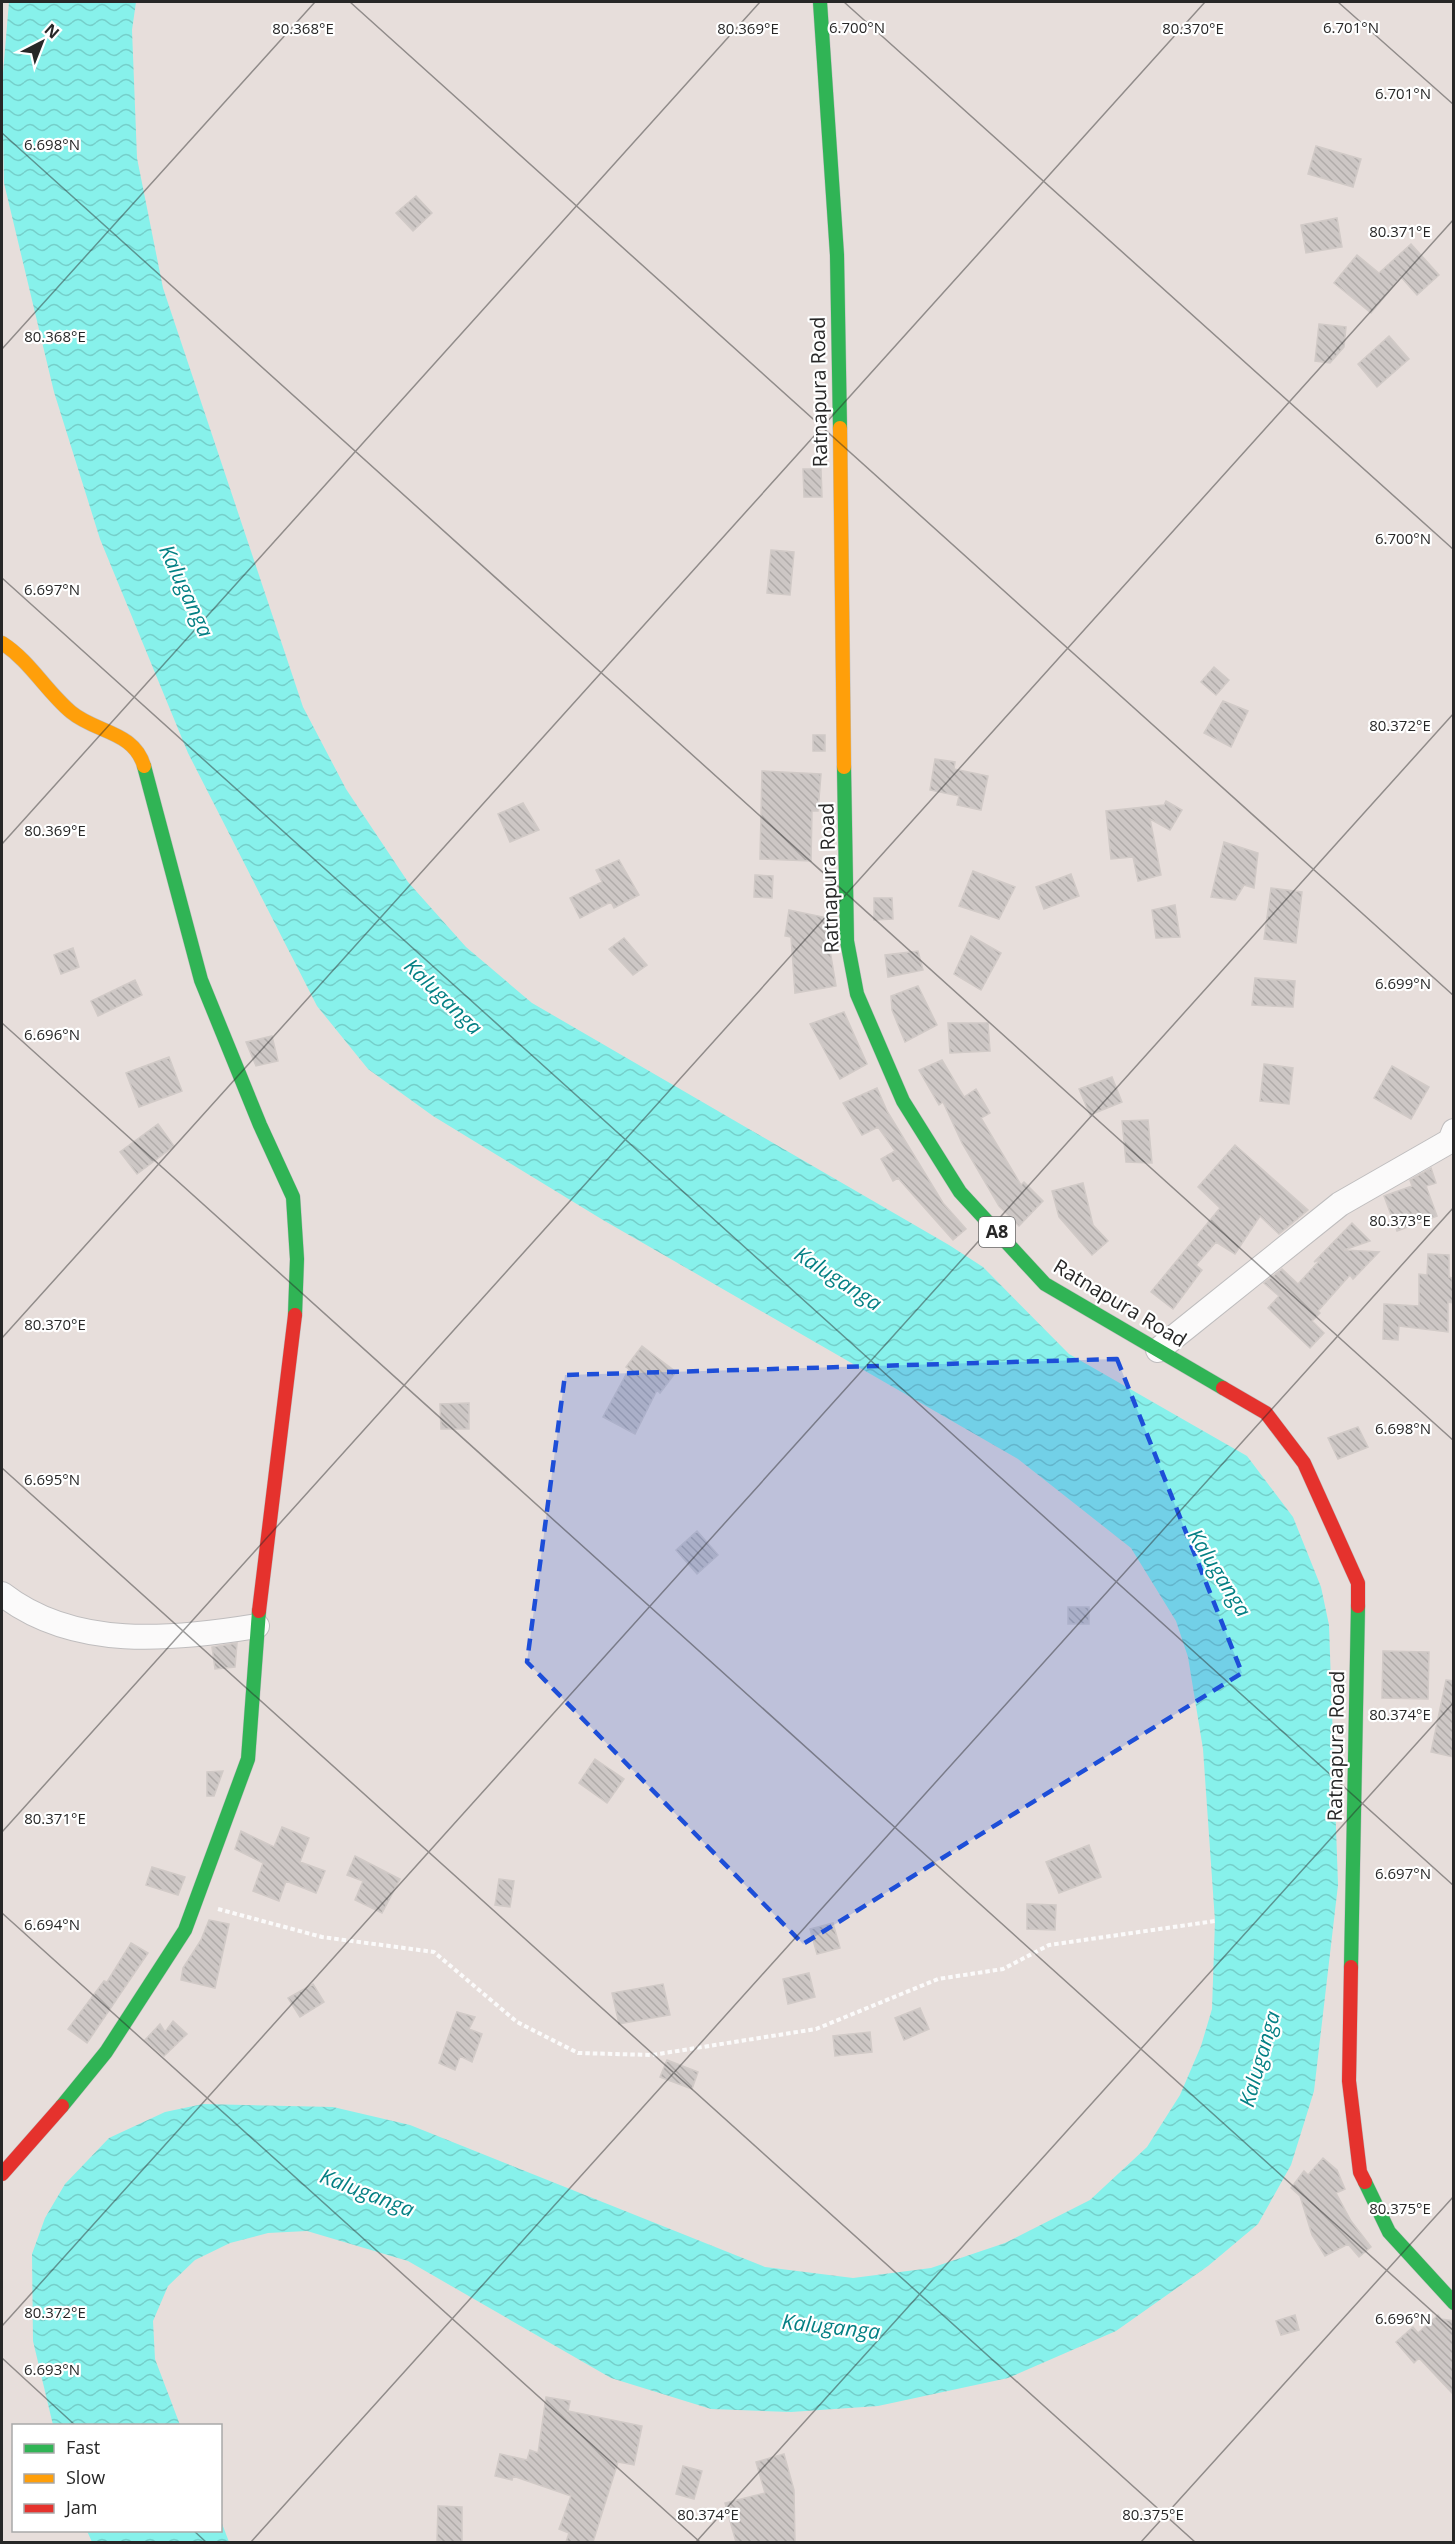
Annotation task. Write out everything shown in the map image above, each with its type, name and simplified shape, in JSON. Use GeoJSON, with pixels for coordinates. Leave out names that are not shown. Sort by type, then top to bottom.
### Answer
{"type":"FeatureCollection","features":[{"type":"Feature","properties":{"kind":"main road","name":"Ratnapura Road"},"geometry":{"type":"LineString","coordinates":[[820,2],[837,255],[848,941],[856,994],[903,1101],[960,1192],[1046,1284],[1266,1413],[1304,1463],[1358,1583],[1349,2081],[1360,2172],[1389,2232],[1454,2303]]}},
{"type":"Feature","properties":{"kind":"main road"},"geometry":{"type":"LineString","coordinates":[[2,643],[14,651],[72,713],[97,728],[121,735],[141,756],[201,980],[260,1125],[293,1197],[297,1258],[295,1332],[257,1626],[248,1759],[185,1930],[106,2052],[37,2137],[2,2174]]}},
{"type":"Feature","properties":{"kind":"street"},"geometry":{"type":"LineString","coordinates":[[1158,1350],[1340,1204],[1450,1141],[1454,1131]]}},
{"type":"Feature","properties":{"kind":"street"},"geometry":{"type":"LineString","coordinates":[[2,1594],[16,1606],[64,1628],[126,1638],[214,1633],[257,1626]]}},
{"type":"Feature","properties":{"kind":"path"},"geometry":{"type":"LineString","coordinates":[[194,1903],[322,1936],[434,1952],[517,2022],[578,2053],[652,2055],[816,2029],[938,1979],[1003,1969],[1049,1945],[1215,1922]]}},
{"type":"Feature","properties":{"kind":"highlighted area"},"geometry":{"type":"Polygon","coordinates":[[[1117,1359],[1242,1673],[803,1944],[527,1662],[565,1375],[1117,1359]]]}},
{"type":"Feature","properties":{"kind":"water","name":"Kaluganga"},"geometry":{"type":"Polygon","coordinates":[[[9,2],[136,2],[132,30],[137,158],[163,288],[303,707],[346,789],[408,882],[466,947],[532,1003],[949,1245],[983,1267],[1069,1354],[1247,1456],[1293,1517],[1321,1587],[1329,1625],[1338,1885],[1314,2091],[1291,2165],[1258,2224],[1208,2266],[1116,2331],[1008,2378],[878,2406],[791,2412],[711,2409],[611,2378],[408,2261],[307,2231],[268,2233],[230,2243],[195,2260],[168,2286],[153,2321],[155,2359],[180,2424],[53,2424],[33,2341],[32,2254],[45,2218],[65,2184],[109,2138],[165,2112],[203,2104],[333,2107],[410,2125],[765,2267],[853,2278],[931,2268],[1005,2243],[1090,2200],[1147,2147],[1180,2095],[1201,2046],[1212,2009],[1215,1921],[1203,1749],[1188,1657],[1176,1621],[1131,1548],[1018,1459],[603,1220],[433,1116],[368,1069],[317,1006],[188,753],[100,539],[54,392],[4,183],[2,85],[9,2]]]}},
{"type":"Feature","properties":{"kind":"water"},"geometry":{"type":"Polygon","coordinates":[[[222,2524],[229,2542],[92,2542],[87,2532],[222,2532],[222,2524]]]}},
{"type":"Feature","properties":{"kind":"building"},"geometry":{"type":"Polygon","coordinates":[[[1316,146],[1361,159],[1353,187],[1308,174],[1316,146]]]}},
{"type":"Feature","properties":{"kind":"building"},"geometry":{"type":"Polygon","coordinates":[[[416,196],[432,213],[413,231],[396,213],[416,196]]]}},
{"type":"Feature","properties":{"kind":"building"},"geometry":{"type":"Polygon","coordinates":[[[1337,218],[1342,247],[1306,253],[1301,225],[1337,218]]]}},
{"type":"Feature","properties":{"kind":"building"},"geometry":{"type":"Polygon","coordinates":[[[1411,244],[1439,275],[1417,295],[1401,277],[1371,313],[1334,283],[1357,255],[1379,273],[1411,244]]]}},
{"type":"Feature","properties":{"kind":"building"},"geometry":{"type":"Polygon","coordinates":[[[1319,324],[1346,327],[1344,347],[1330,363],[1315,361],[1319,324]]]}},
{"type":"Feature","properties":{"kind":"building"},"geometry":{"type":"Polygon","coordinates":[[[1389,336],[1409,359],[1377,387],[1358,364],[1389,336]]]}},
{"type":"Feature","properties":{"kind":"building"},"geometry":{"type":"Polygon","coordinates":[[[803,469],[821,469],[822,497],[804,497],[803,469]]]}},
{"type":"Feature","properties":{"kind":"building"},"geometry":{"type":"Polygon","coordinates":[[[771,550],[794,552],[790,595],[767,593],[771,550]]]}},
{"type":"Feature","properties":{"kind":"building"},"geometry":{"type":"Polygon","coordinates":[[[1214,667],[1229,680],[1216,695],[1201,682],[1214,667]]]}},
{"type":"Feature","properties":{"kind":"building"},"geometry":{"type":"Polygon","coordinates":[[[1223,701],[1248,711],[1231,747],[1204,733],[1223,701]]]}},
{"type":"Feature","properties":{"kind":"building"},"geometry":{"type":"Polygon","coordinates":[[[813,735],[825,735],[825,751],[813,751],[813,735]]]}},
{"type":"Feature","properties":{"kind":"building"},"geometry":{"type":"Polygon","coordinates":[[[935,759],[955,762],[954,769],[988,776],[981,810],[957,805],[959,796],[930,790],[935,759]]]}},
{"type":"Feature","properties":{"kind":"building"},"geometry":{"type":"Polygon","coordinates":[[[762,771],[821,774],[818,811],[812,811],[811,861],[760,859],[762,771]]]}},
{"type":"Feature","properties":{"kind":"building"},"geometry":{"type":"Polygon","coordinates":[[[1166,801],[1182,810],[1170,830],[1150,819],[1161,875],[1138,881],[1133,857],[1111,859],[1106,811],[1164,805],[1166,801]]]}},
{"type":"Feature","properties":{"kind":"building"},"geometry":{"type":"Polygon","coordinates":[[[523,803],[539,830],[510,842],[498,814],[523,803]]]}},
{"type":"Feature","properties":{"kind":"building"},"geometry":{"type":"Polygon","coordinates":[[[1224,842],[1258,853],[1254,888],[1244,885],[1235,900],[1211,897],[1224,842]]]}},
{"type":"Feature","properties":{"kind":"building"},"geometry":{"type":"Polygon","coordinates":[[[619,860],[639,895],[614,908],[611,902],[580,918],[570,898],[602,882],[596,870],[619,860]]]}},
{"type":"Feature","properties":{"kind":"building"},"geometry":{"type":"Polygon","coordinates":[[[973,871],[1015,887],[999,919],[959,906],[973,871]]]}},
{"type":"Feature","properties":{"kind":"building"},"geometry":{"type":"Polygon","coordinates":[[[1071,874],[1079,896],[1044,909],[1036,887],[1071,874]]]}},
{"type":"Feature","properties":{"kind":"building"},"geometry":{"type":"Polygon","coordinates":[[[755,875],[773,876],[772,898],[754,897],[755,875]]]}},
{"type":"Feature","properties":{"kind":"building"},"geometry":{"type":"Polygon","coordinates":[[[1271,888],[1302,892],[1296,943],[1264,939],[1271,888]]]}},
{"type":"Feature","properties":{"kind":"building"},"geometry":{"type":"Polygon","coordinates":[[[874,898],[892,898],[893,919],[874,920],[874,898]]]}},
{"type":"Feature","properties":{"kind":"building"},"geometry":{"type":"Polygon","coordinates":[[[1175,905],[1180,937],[1156,938],[1152,910],[1175,905]]]}},
{"type":"Feature","properties":{"kind":"building"},"geometry":{"type":"Polygon","coordinates":[[[789,910],[828,918],[829,944],[836,986],[795,993],[791,937],[785,936],[789,910]]]}},
{"type":"Feature","properties":{"kind":"building"},"geometry":{"type":"Polygon","coordinates":[[[971,936],[1001,953],[981,990],[954,974],[971,936]]]}},
{"type":"Feature","properties":{"kind":"building"},"geometry":{"type":"Polygon","coordinates":[[[624,938],[647,965],[633,975],[609,949],[624,938]]]}},
{"type":"Feature","properties":{"kind":"building"},"geometry":{"type":"Polygon","coordinates":[[[73,948],[79,967],[61,974],[54,955],[73,948]]]}},
{"type":"Feature","properties":{"kind":"building"},"geometry":{"type":"Polygon","coordinates":[[[918,951],[923,970],[888,977],[885,955],[918,951]]]}},
{"type":"Feature","properties":{"kind":"building"},"geometry":{"type":"Polygon","coordinates":[[[1255,978],[1295,981],[1293,1007],[1252,1005],[1255,978]]]}},
{"type":"Feature","properties":{"kind":"building"},"geometry":{"type":"Polygon","coordinates":[[[135,980],[142,995],[98,1016],[91,1001],[135,980]]]}},
{"type":"Feature","properties":{"kind":"building"},"geometry":{"type":"Polygon","coordinates":[[[918,986],[937,1025],[905,1042],[892,1010],[891,996],[918,986]]]}},
{"type":"Feature","properties":{"kind":"building"},"geometry":{"type":"Polygon","coordinates":[[[844,1012],[867,1064],[840,1079],[810,1024],[844,1012]]]}},
{"type":"Feature","properties":{"kind":"building"},"geometry":{"type":"Polygon","coordinates":[[[948,1023],[988,1023],[990,1051],[950,1053],[948,1023]]]}},
{"type":"Feature","properties":{"kind":"building"},"geometry":{"type":"Polygon","coordinates":[[[272,1036],[278,1061],[256,1066],[246,1042],[272,1036]]]}},
{"type":"Feature","properties":{"kind":"building"},"geometry":{"type":"Polygon","coordinates":[[[169,1057],[182,1091],[139,1107],[126,1073],[169,1057]]]}},
{"type":"Feature","properties":{"kind":"building"},"geometry":{"type":"Polygon","coordinates":[[[942,1060],[964,1097],[976,1089],[990,1113],[981,1118],[1021,1185],[1024,1182],[1043,1201],[1019,1226],[999,1206],[962,1143],[943,1102],[939,1105],[919,1070],[942,1060]]]}},
{"type":"Feature","properties":{"kind":"building"},"geometry":{"type":"Polygon","coordinates":[[[1264,1064],[1293,1068],[1289,1104],[1260,1101],[1264,1064]]]}},
{"type":"Feature","properties":{"kind":"building"},"geometry":{"type":"Polygon","coordinates":[[[1392,1066],[1429,1087],[1411,1119],[1374,1098],[1392,1066]]]}},
{"type":"Feature","properties":{"kind":"building"},"geometry":{"type":"Polygon","coordinates":[[[1112,1077],[1122,1102],[1090,1115],[1079,1089],[1112,1077]]]}},
{"type":"Feature","properties":{"kind":"building"},"geometry":{"type":"Polygon","coordinates":[[[877,1088],[887,1111],[943,1203],[966,1229],[953,1240],[898,1178],[893,1181],[881,1159],[895,1151],[878,1127],[862,1135],[843,1103],[877,1088]]]}},
{"type":"Feature","properties":{"kind":"building"},"geometry":{"type":"Polygon","coordinates":[[[1148,1120],[1152,1163],[1126,1162],[1122,1121],[1148,1120]]]}},
{"type":"Feature","properties":{"kind":"building"},"geometry":{"type":"Polygon","coordinates":[[[158,1124],[174,1146],[137,1174],[120,1152],[158,1124]]]}},
{"type":"Feature","properties":{"kind":"building"},"geometry":{"type":"Polygon","coordinates":[[[1235,1145],[1308,1210],[1279,1234],[1260,1216],[1235,1254],[1216,1242],[1196,1265],[1202,1270],[1173,1309],[1151,1292],[1220,1208],[1198,1187],[1235,1145]]]}},
{"type":"Feature","properties":{"kind":"building"},"geometry":{"type":"Polygon","coordinates":[[[1431,1168],[1436,1183],[1426,1186],[1437,1216],[1397,1231],[1384,1196],[1412,1186],[1410,1180],[1431,1168]]]}},
{"type":"Feature","properties":{"kind":"building"},"geometry":{"type":"Polygon","coordinates":[[[1083,1183],[1093,1225],[1108,1241],[1092,1255],[1059,1217],[1052,1191],[1083,1183]]]}},
{"type":"Feature","properties":{"kind":"building"},"geometry":{"type":"Polygon","coordinates":[[[1352,1223],[1370,1241],[1344,1250],[1379,1252],[1353,1279],[1350,1275],[1318,1311],[1320,1313],[1312,1321],[1324,1333],[1310,1348],[1268,1308],[1279,1296],[1264,1283],[1282,1269],[1298,1284],[1321,1259],[1314,1262],[1352,1223]]]}},
{"type":"Feature","properties":{"kind":"building"},"geometry":{"type":"Polygon","coordinates":[[[1428,1254],[1449,1255],[1449,1277],[1452,1278],[1454,1303],[1448,1302],[1448,1332],[1399,1326],[1398,1340],[1383,1339],[1384,1304],[1419,1306],[1419,1274],[1427,1275],[1428,1254]]]}},
{"type":"Feature","properties":{"kind":"building"},"geometry":{"type":"Polygon","coordinates":[[[642,1346],[676,1372],[660,1393],[657,1390],[635,1434],[603,1417],[629,1369],[626,1367],[642,1346]]]}},
{"type":"Feature","properties":{"kind":"building"},"geometry":{"type":"Polygon","coordinates":[[[469,1403],[469,1429],[441,1429],[440,1404],[469,1403]]]}},
{"type":"Feature","properties":{"kind":"building"},"geometry":{"type":"Polygon","coordinates":[[[1358,1427],[1368,1447],[1338,1459],[1328,1438],[1358,1427]]]}},
{"type":"Feature","properties":{"kind":"building"},"geometry":{"type":"Polygon","coordinates":[[[697,1531],[718,1555],[697,1574],[676,1550],[697,1531]]]}},
{"type":"Feature","properties":{"kind":"building"},"geometry":{"type":"Polygon","coordinates":[[[1068,1607],[1089,1607],[1089,1624],[1068,1624],[1068,1607]]]}},
{"type":"Feature","properties":{"kind":"building"},"geometry":{"type":"Polygon","coordinates":[[[237,1643],[235,1667],[215,1669],[212,1647],[237,1643]]]}},
{"type":"Feature","properties":{"kind":"building"},"geometry":{"type":"Polygon","coordinates":[[[1383,1651],[1429,1652],[1428,1699],[1382,1698],[1383,1651]]]}},
{"type":"Feature","properties":{"kind":"building"},"geometry":{"type":"Polygon","coordinates":[[[1446,1680],[1454,1681],[1454,1757],[1431,1752],[1446,1680]]]}},
{"type":"Feature","properties":{"kind":"building"},"geometry":{"type":"Polygon","coordinates":[[[595,1759],[624,1779],[607,1803],[579,1783],[595,1759]]]}},
{"type":"Feature","properties":{"kind":"building"},"geometry":{"type":"Polygon","coordinates":[[[223,1771],[214,1796],[207,1796],[207,1772],[223,1771]]]}},
{"type":"Feature","properties":{"kind":"building"},"geometry":{"type":"Polygon","coordinates":[[[282,1827],[309,1838],[300,1862],[325,1871],[316,1893],[286,1881],[279,1901],[253,1891],[263,1863],[235,1849],[241,1831],[274,1847],[282,1827]]]}},
{"type":"Feature","properties":{"kind":"building"},"geometry":{"type":"Polygon","coordinates":[[[1089,1845],[1101,1877],[1059,1893],[1046,1862],[1089,1845]]]}},
{"type":"Feature","properties":{"kind":"building"},"geometry":{"type":"Polygon","coordinates":[[[355,1856],[400,1879],[382,1913],[355,1900],[363,1881],[347,1875],[355,1856]]]}},
{"type":"Feature","properties":{"kind":"building"},"geometry":{"type":"Polygon","coordinates":[[[152,1867],[185,1877],[178,1895],[146,1885],[152,1867]]]}},
{"type":"Feature","properties":{"kind":"building"},"geometry":{"type":"Polygon","coordinates":[[[499,1879],[514,1881],[510,1907],[495,1905],[499,1879]]]}},
{"type":"Feature","properties":{"kind":"building"},"geometry":{"type":"Polygon","coordinates":[[[1027,1904],[1056,1905],[1055,1930],[1027,1929],[1027,1904]]]}},
{"type":"Feature","properties":{"kind":"building"},"geometry":{"type":"Polygon","coordinates":[[[209,1920],[229,1924],[215,1988],[181,1980],[183,1968],[201,1940],[209,1920]]]}},
{"type":"Feature","properties":{"kind":"building"},"geometry":{"type":"Polygon","coordinates":[[[833,1923],[840,1948],[817,1954],[810,1929],[833,1923]]]}},
{"type":"Feature","properties":{"kind":"building"},"geometry":{"type":"Polygon","coordinates":[[[131,1943],[148,1953],[87,2043],[68,2029],[104,1981],[107,1982],[131,1943]]]}},
{"type":"Feature","properties":{"kind":"building"},"geometry":{"type":"Polygon","coordinates":[[[809,1973],[815,1997],[788,2004],[783,1979],[809,1973]]]}},
{"type":"Feature","properties":{"kind":"building"},"geometry":{"type":"Polygon","coordinates":[[[313,1984],[324,2002],[300,2017],[288,1998],[313,1984]]]}},
{"type":"Feature","properties":{"kind":"building"},"geometry":{"type":"Polygon","coordinates":[[[663,1984],[670,2015],[619,2024],[612,1993],[663,1984]]]}},
{"type":"Feature","properties":{"kind":"building"},"geometry":{"type":"Polygon","coordinates":[[[920,2008],[929,2029],[904,2040],[895,2018],[920,2008]]]}},
{"type":"Feature","properties":{"kind":"building"},"geometry":{"type":"Polygon","coordinates":[[[457,2012],[475,2017],[469,2029],[482,2034],[472,2062],[460,2056],[455,2070],[439,2063],[457,2012]]]}},
{"type":"Feature","properties":{"kind":"building"},"geometry":{"type":"Polygon","coordinates":[[[173,2021],[187,2034],[164,2056],[145,2040],[160,2024],[165,2032],[173,2021]]]}},
{"type":"Feature","properties":{"kind":"building"},"geometry":{"type":"Polygon","coordinates":[[[870,2032],[872,2052],[835,2056],[833,2036],[870,2032]]]}},
{"type":"Feature","properties":{"kind":"building"},"geometry":{"type":"Polygon","coordinates":[[[667,2060],[698,2072],[692,2089],[660,2077],[667,2060]]]}},
{"type":"Feature","properties":{"kind":"building"},"geometry":{"type":"Polygon","coordinates":[[[1323,2158],[1337,2170],[1345,2189],[1336,2193],[1351,2221],[1371,2247],[1359,2257],[1348,2244],[1325,2256],[1312,2235],[1300,2196],[1291,2188],[1304,2171],[1308,2175],[1323,2158]]]}},
{"type":"Feature","properties":{"kind":"building"},"geometry":{"type":"Polygon","coordinates":[[[1295,2315],[1299,2330],[1281,2335],[1276,2321],[1295,2315]]]}},
{"type":"Feature","properties":{"kind":"building"},"geometry":{"type":"Polygon","coordinates":[[[1438,2315],[1441,2319],[1454,2321],[1454,2395],[1419,2358],[1414,2363],[1396,2342],[1413,2327],[1418,2333],[1438,2315]]]}},
{"type":"Feature","properties":{"kind":"building"},"geometry":{"type":"Polygon","coordinates":[[[546,2397],[570,2401],[568,2411],[642,2426],[634,2465],[618,2462],[593,2542],[566,2542],[569,2533],[559,2529],[571,2496],[513,2476],[512,2480],[495,2476],[500,2454],[527,2460],[530,2450],[538,2453],[546,2397]]]}},
{"type":"Feature","properties":{"kind":"building"},"geometry":{"type":"Polygon","coordinates":[[[784,2454],[794,2490],[795,2542],[736,2542],[725,2503],[765,2493],[756,2462],[784,2454]]]}},
{"type":"Feature","properties":{"kind":"building"},"geometry":{"type":"Polygon","coordinates":[[[683,2466],[702,2471],[694,2499],[676,2494],[683,2466]]]}},
{"type":"Feature","properties":{"kind":"building"},"geometry":{"type":"Polygon","coordinates":[[[438,2506],[462,2507],[462,2542],[437,2542],[438,2506]]]}},
{"type":"Feature","properties":{"kind":"traffic: fast"},"geometry":{"type":"LineString","coordinates":[[820,2],[837,255],[840,428]]}},
{"type":"Feature","properties":{"kind":"traffic: fast"},"geometry":{"type":"LineString","coordinates":[[144,766],[201,980],[260,1125],[293,1197],[297,1259],[295,1315]]}},
{"type":"Feature","properties":{"kind":"traffic: fast"},"geometry":{"type":"LineString","coordinates":[[844,767],[847,941],[857,994],[903,1101],[960,1192],[1045,1284],[1223,1388]]}},
{"type":"Feature","properties":{"kind":"traffic: fast"},"geometry":{"type":"LineString","coordinates":[[1351,1967],[1358,1606]]}},
{"type":"Feature","properties":{"kind":"traffic: fast"},"geometry":{"type":"LineString","coordinates":[[62,2106],[106,2052],[185,1930],[248,1759],[259,1611]]}},
{"type":"Feature","properties":{"kind":"traffic: fast"},"geometry":{"type":"LineString","coordinates":[[1365,2182],[1389,2232],[1454,2303]]}},
{"type":"Feature","properties":{"kind":"traffic: slow"},"geometry":{"type":"LineString","coordinates":[[840,428],[844,767]]}},
{"type":"Feature","properties":{"kind":"traffic: slow"},"geometry":{"type":"LineString","coordinates":[[2,643],[21,658],[71,712],[132,746],[139,754],[144,766]]}},
{"type":"Feature","properties":{"kind":"traffic: jam"},"geometry":{"type":"LineString","coordinates":[[259,1611],[295,1315]]}},
{"type":"Feature","properties":{"kind":"traffic: jam"},"geometry":{"type":"LineString","coordinates":[[1223,1388],[1266,1413],[1304,1463],[1358,1583],[1358,1606]]}},
{"type":"Feature","properties":{"kind":"traffic: jam"},"geometry":{"type":"LineString","coordinates":[[1351,1967],[1349,2081],[1360,2172],[1365,2182]]}},
{"type":"Feature","properties":{"kind":"traffic: jam"},"geometry":{"type":"LineString","coordinates":[[2,2174],[62,2106]]}}]}
